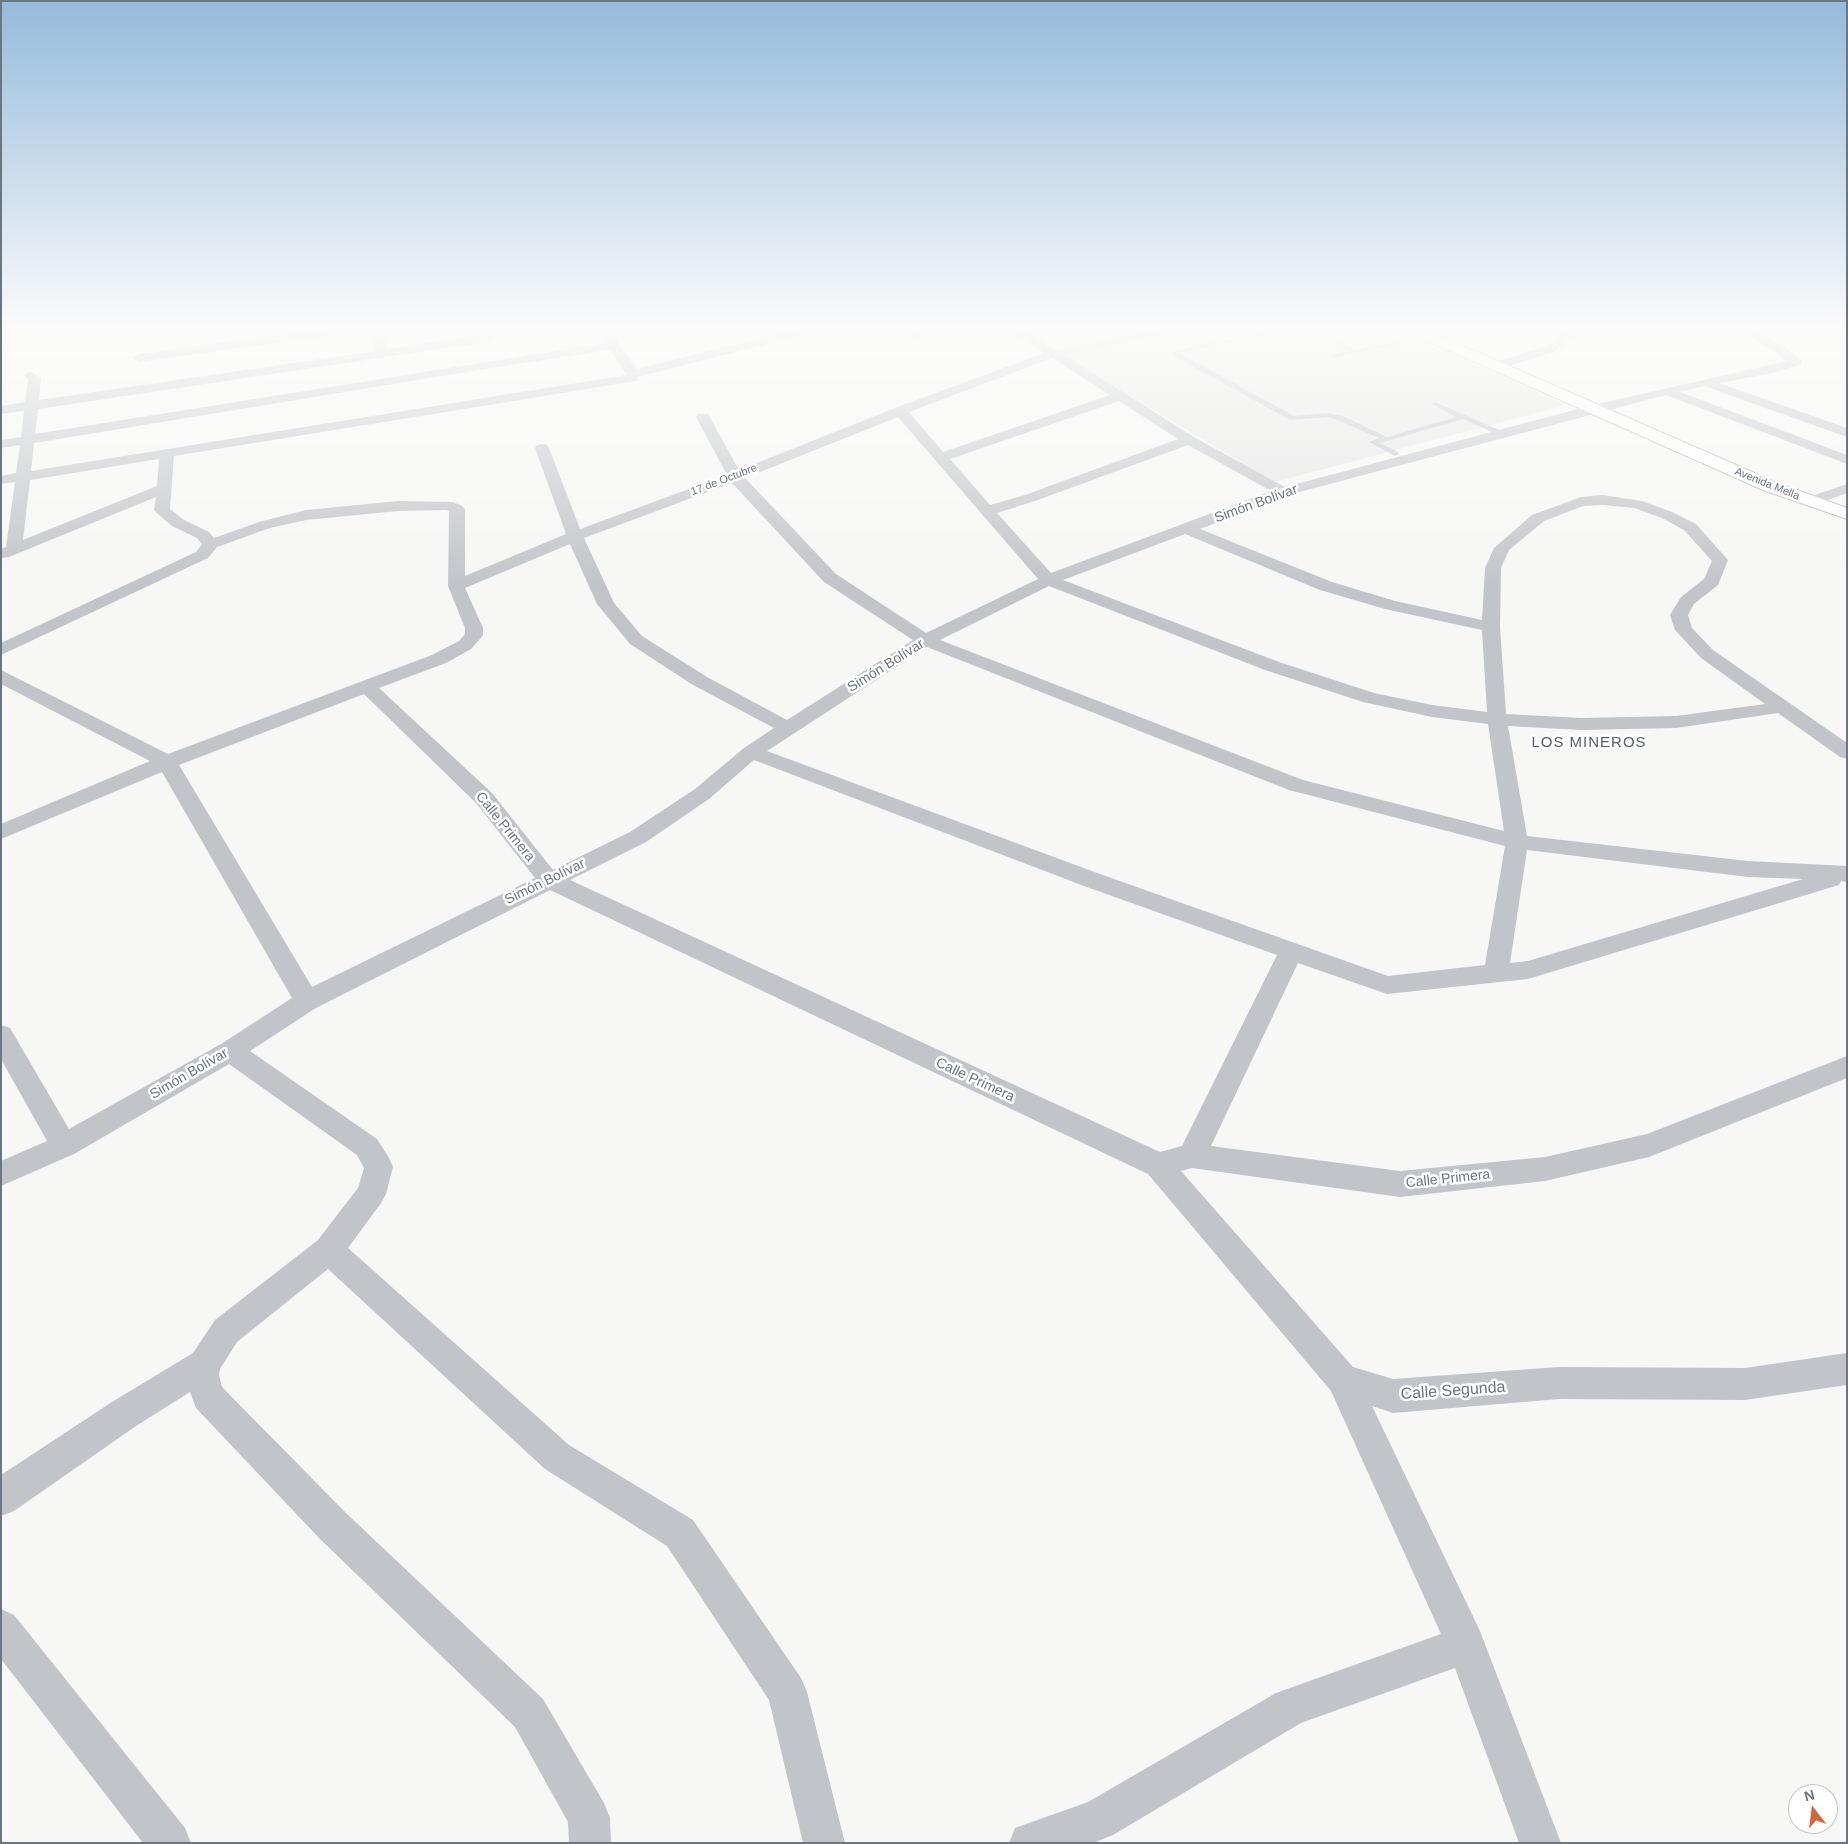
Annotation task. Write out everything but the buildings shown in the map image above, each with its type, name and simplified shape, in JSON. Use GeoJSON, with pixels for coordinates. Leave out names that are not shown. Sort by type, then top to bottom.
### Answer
{"type":"FeatureCollection","features":[{"type":"Feature","properties":{"kind":"main road","name":"Avenida Mella"},"geometry":{"type":"LineString","coordinates":[[1610,416],[1769,486],[1847,514]]}},
{"type":"Feature","properties":{"kind":"street"},"geometry":{"type":"LineString","coordinates":[[8,551],[23,476],[30,416]]}},
{"type":"Feature","properties":{"kind":"street"},"geometry":{"type":"LineString","coordinates":[[1,444],[148,416]]}},
{"type":"Feature","properties":{"kind":"street"},"geometry":{"type":"LineString","coordinates":[[1,480],[378,416]]}},
{"type":"Feature","properties":{"kind":"street","name":"17 de Octubre"},"geometry":{"type":"LineString","coordinates":[[456,586],[575,536],[735,477],[887,416]]}},
{"type":"Feature","properties":{"kind":"street"},"geometry":{"type":"LineString","coordinates":[[904,416],[1048,580],[1272,666],[1370,698],[1432,711],[1497,719],[1582,724],[1676,722],[1782,708]]}},
{"type":"Feature","properties":{"kind":"street"},"geometry":{"type":"LineString","coordinates":[[941,458],[1063,416]]}},
{"type":"Feature","properties":{"kind":"street"},"geometry":{"type":"LineString","coordinates":[[1152,416],[1189,440],[1283,492]]}},
{"type":"Feature","properties":{"kind":"street","name":"Simón Bolívar"},"geometry":{"type":"LineString","coordinates":[[1,1174],[64,1146],[230,1051],[307,1001],[638,837],[702,794],[750,752],[925,640],[1048,580],[1283,492],[1568,416]]}},
{"type":"Feature","properties":{"kind":"street"},"geometry":{"type":"LineString","coordinates":[[1730,416],[1847,460]]}},
{"type":"Feature","properties":{"kind":"street"},"geometry":{"type":"LineString","coordinates":[[1799,416],[1847,434]]}},
{"type":"Feature","properties":{"kind":"street"},"geometry":{"type":"LineString","coordinates":[[703,417],[735,477],[830,578],[925,640],[1296,786],[1517,842],[1748,869],[1847,874]]}},
{"type":"Feature","properties":{"kind":"street"},"geometry":{"type":"LineString","coordinates":[[1818,423],[1837,418]]}},
{"type":"Feature","properties":{"kind":"street"},"geometry":{"type":"LineString","coordinates":[[986,511],[1030,498],[1189,440]]}},
{"type":"Feature","properties":{"kind":"street"},"geometry":{"type":"LineString","coordinates":[[542,448],[575,536],[606,604],[636,640],[700,681],[788,728]]}},
{"type":"Feature","properties":{"kind":"street"},"geometry":{"type":"LineString","coordinates":[[167,453],[162,510],[178,523],[203,536],[212,544]]}},
{"type":"Feature","properties":{"kind":"street"},"geometry":{"type":"LineString","coordinates":[[8,551],[164,488]]}},
{"type":"Feature","properties":{"kind":"street"},"geometry":{"type":"LineString","coordinates":[[1811,502],[1847,488]]}},
{"type":"Feature","properties":{"kind":"street"},"geometry":{"type":"LineString","coordinates":[[1496,974],[1517,842],[1497,719],[1491,627],[1493,568],[1502,548],[1538,518],[1581,502],[1603,500],[1637,504],[1667,515],[1690,528],[1720,560],[1712,581],[1687,601],[1679,615],[1684,630],[1707,654],[1847,752]]}},
{"type":"Feature","properties":{"kind":"street"},"geometry":{"type":"LineString","coordinates":[[1,650],[202,555],[212,544],[265,525],[306,515],[398,506],[448,506],[457,508],[456,586],[474,628],[474,635],[465,645],[439,658],[167,762],[1,832]]}},
{"type":"Feature","properties":{"kind":"street"},"geometry":{"type":"LineString","coordinates":[[1187,529],[1326,586],[1392,606],[1491,627]]}},
{"type":"Feature","properties":{"kind":"street"},"geometry":{"type":"LineString","coordinates":[[1,676],[167,762],[307,1001]]}},
{"type":"Feature","properties":{"kind":"street","name":"Calle Primera"},"geometry":{"type":"LineString","coordinates":[[366,686],[484,798],[549,880],[1158,1165],[1192,1156],[1400,1184],[1544,1169],[1649,1145],[1845,1071]]}},
{"type":"Feature","properties":{"kind":"street"},"geometry":{"type":"LineString","coordinates":[[750,752],[1092,880],[1387,985],[1528,970],[1847,874]]}},
{"type":"Feature","properties":{"kind":"street"},"geometry":{"type":"LineString","coordinates":[[1192,1156],[1291,951]]}},
{"type":"Feature","properties":{"kind":"street"},"geometry":{"type":"LineString","coordinates":[[1,1035],[64,1146]]}},
{"type":"Feature","properties":{"kind":"street"},"geometry":{"type":"LineString","coordinates":[[230,1051],[367,1147],[379,1167],[371,1194],[329,1250],[226,1331],[205,1364],[203,1375],[208,1396],[333,1526],[529,1713],[589,1818],[590,1843]]}},
{"type":"Feature","properties":{"kind":"street"},"geometry":{"type":"LineString","coordinates":[[1158,1165],[1342,1380],[1466,1645],[1540,1843]]}},
{"type":"Feature","properties":{"kind":"street"},"geometry":{"type":"LineString","coordinates":[[329,1250],[557,1457],[680,1533],[787,1692],[824,1843]]}},
{"type":"Feature","properties":{"kind":"street"},"geometry":{"type":"LineString","coordinates":[[1,1498],[124,1414],[205,1364]]}},
{"type":"Feature","properties":{"kind":"street","name":"Calle Segunda"},"geometry":{"type":"LineString","coordinates":[[1342,1380],[1394,1396],[1559,1383],[1745,1384],[1847,1369]]}},
{"type":"Feature","properties":{"kind":"street"},"geometry":{"type":"LineString","coordinates":[[1,1628],[170,1843]]}},
{"type":"Feature","properties":{"kind":"street"},"geometry":{"type":"LineString","coordinates":[[1030,1843],[1098,1820],[1290,1707],[1466,1645]]}},
{"type":"Feature","properties":{"kind":"lane"},"geometry":{"type":"LineString","coordinates":[[1289,416],[1293,418]]}},
{"type":"Feature","properties":{"kind":"lane"},"geometry":{"type":"LineString","coordinates":[[1280,422],[1293,418],[1316,416]]}},
{"type":"Feature","properties":{"kind":"lane"},"geometry":{"type":"LineString","coordinates":[[1332,416],[1386,439]]}},
{"type":"Feature","properties":{"kind":"lane"},"geometry":{"type":"LineString","coordinates":[[1458,416],[1502,434]]}},
{"type":"Feature","properties":{"kind":"lane"},"geometry":{"type":"LineString","coordinates":[[1395,454],[1373,442],[1462,418]]}},
{"type":"Feature","properties":{"kind":"shaded area"},"geometry":{"type":"Polygon","coordinates":[[[1163,416],[1524,416],[1275,482],[1163,416]]]}},
{"type":"Feature","properties":{"kind":"district","name":"LOS MINEROS"},"geometry":{"type":"Point","coordinates":[1589,743]}}]}
